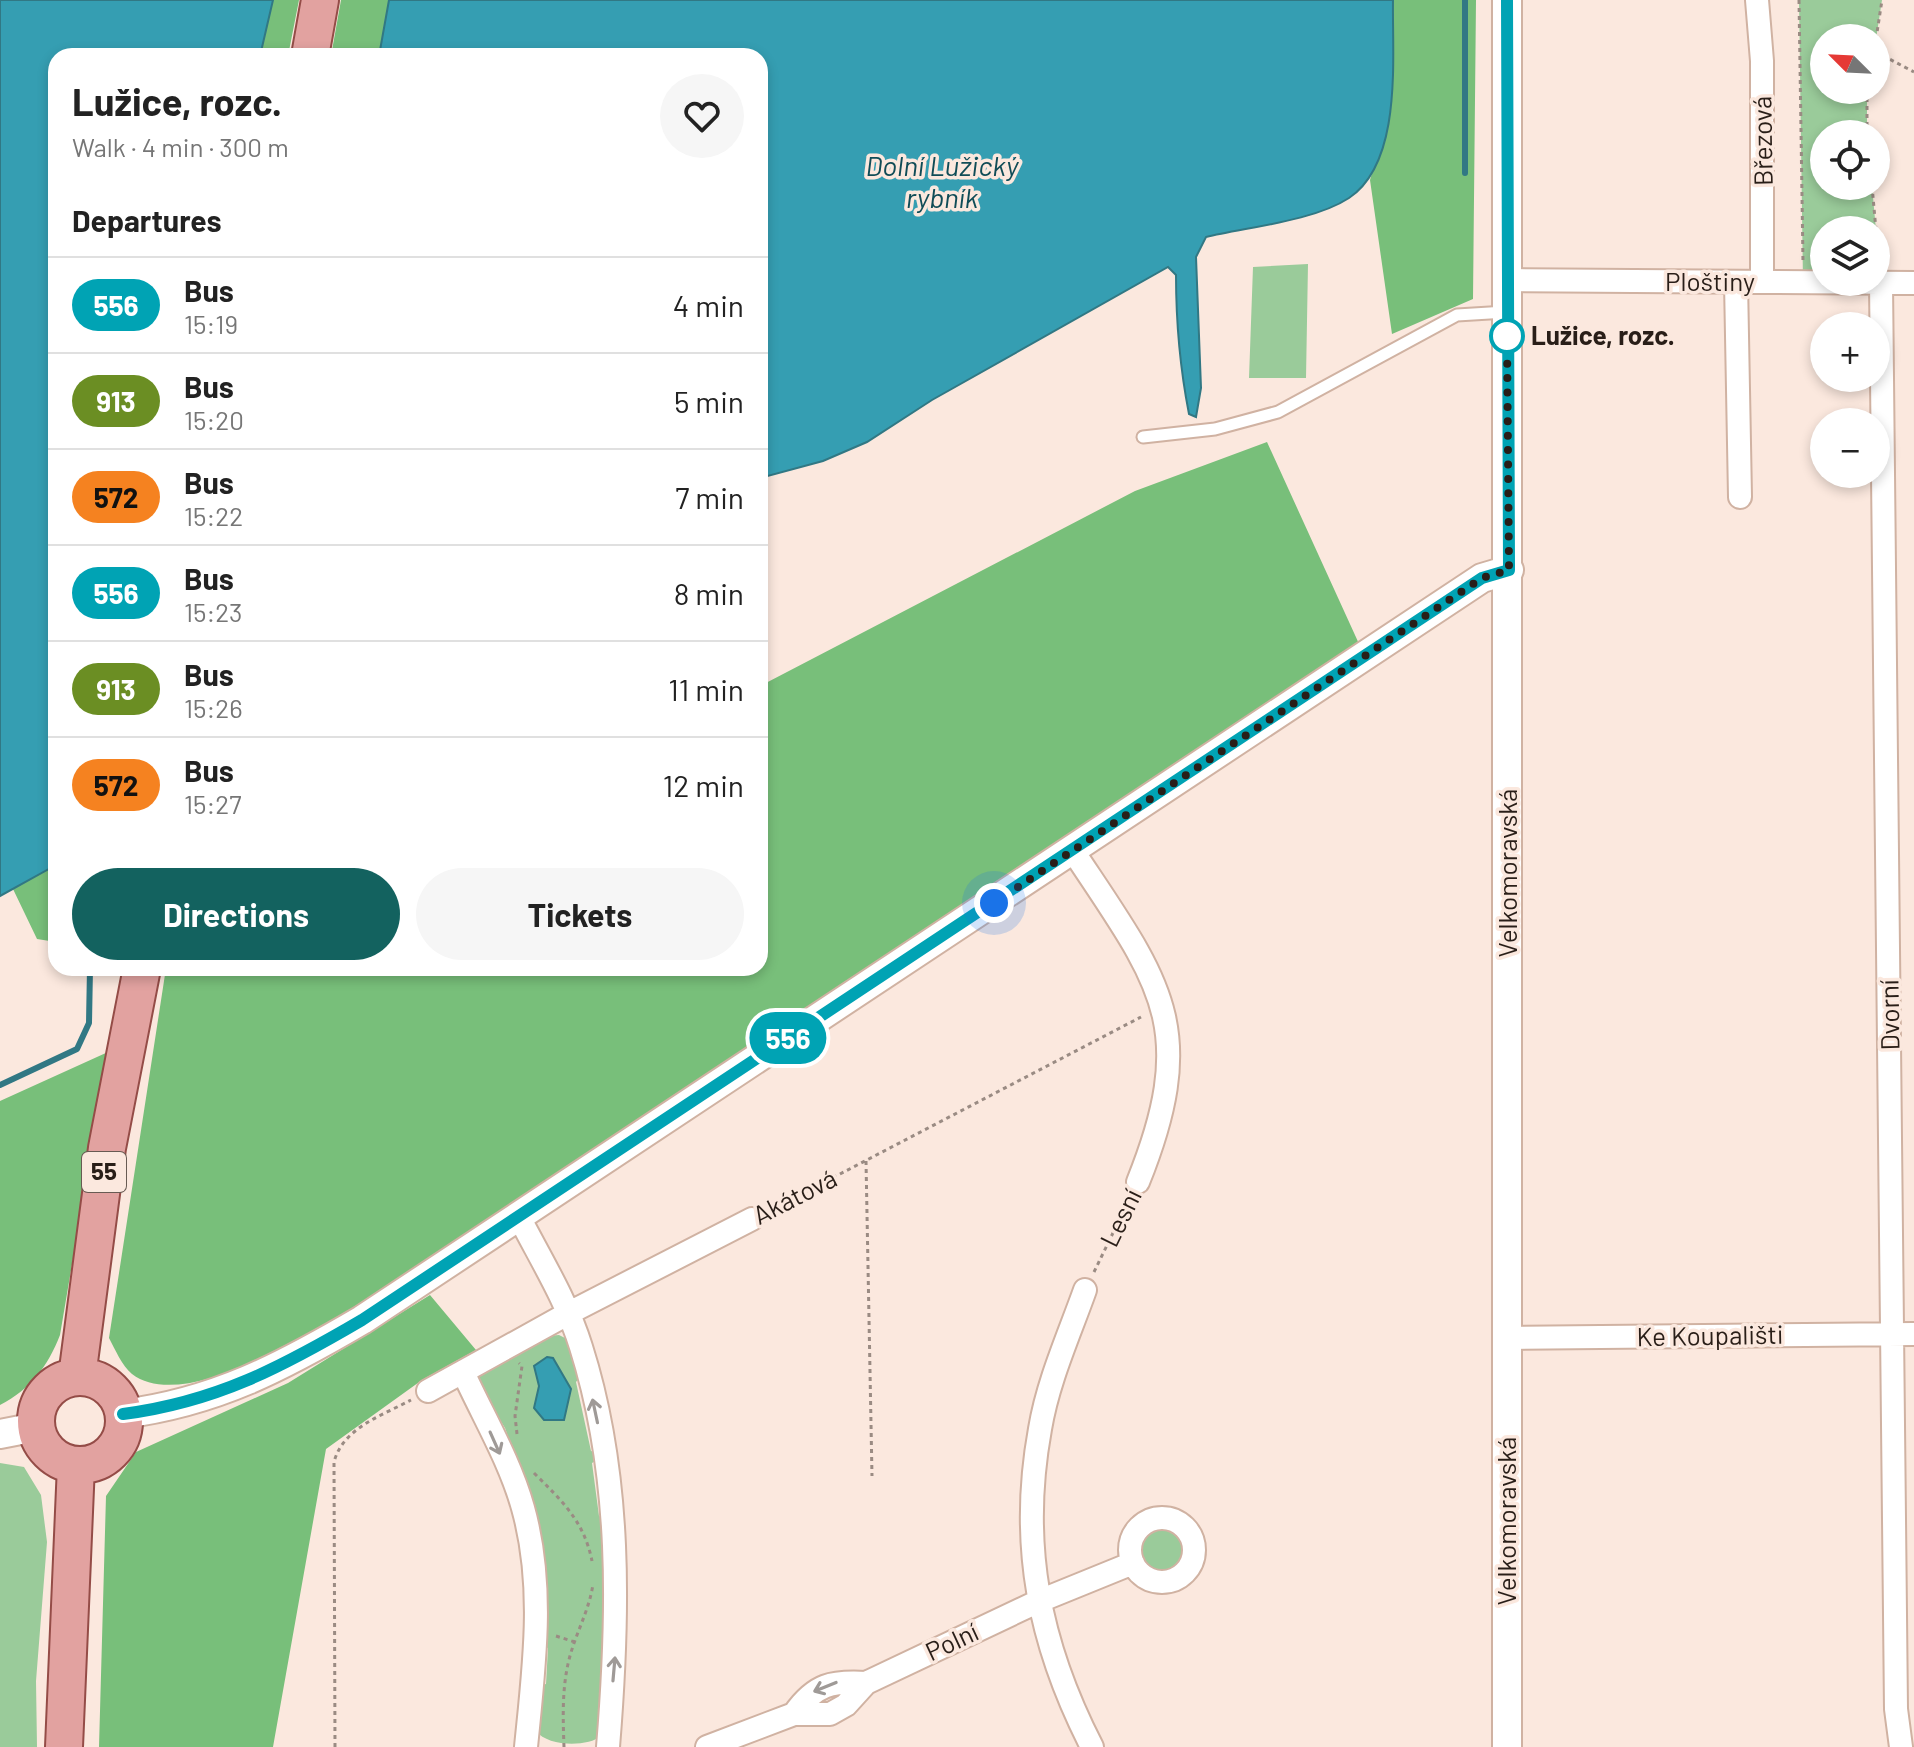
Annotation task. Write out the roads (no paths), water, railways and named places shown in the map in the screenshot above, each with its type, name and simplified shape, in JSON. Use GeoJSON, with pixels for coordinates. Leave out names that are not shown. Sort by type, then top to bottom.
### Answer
{"type":"FeatureCollection","features":[{"type":"Feature","properties":{"kind":"main road"},"geometry":{"type":"LineString","coordinates":[[311,48],[320,0]]}},
{"type":"Feature","properties":{"kind":"main road","name":"55"},"geometry":{"type":"LineString","coordinates":[[77,1377],[105,1163],[140,976]]}},
{"type":"Feature","properties":{"kind":"main road"},"geometry":{"type":"LineString","coordinates":[[77,1377],[106,1385],[117,1396],[123,1414],[121,1440],[112,1452],[100,1461],[76,1465],[58,1460],[48,1452],[36,1427],[41,1401],[49,1390],[77,1377]]}},
{"type":"Feature","properties":{"kind":"main road"},"geometry":{"type":"LineString","coordinates":[[64,1747],[76,1465]]}},
{"type":"Feature","properties":{"kind":"street","name":"Velkomoravská"},"geometry":{"type":"LineString","coordinates":[[1507,0],[1507,1747]]}},
{"type":"Feature","properties":{"kind":"street","name":"Březová"},"geometry":{"type":"LineString","coordinates":[[1757,0],[1762,61],[1762,282]]}},
{"type":"Feature","properties":{"kind":"street","name":"Ploštiny"},"geometry":{"type":"LineString","coordinates":[[1506,280],[1810,282]]}},
{"type":"Feature","properties":{"kind":"street"},"geometry":{"type":"LineString","coordinates":[[1736,282],[1740,497]]}},
{"type":"Feature","properties":{"kind":"street","name":"Ploštiny"},"geometry":{"type":"LineString","coordinates":[[1890,283],[1914,283]]}},
{"type":"Feature","properties":{"kind":"street","name":"Dvorní"},"geometry":{"type":"LineString","coordinates":[[1881,296],[1904,1334],[1896,1709],[1901,1747]]}},
{"type":"Feature","properties":{"kind":"street"},"geometry":{"type":"LineString","coordinates":[[123,1414],[172,1408],[235,1388],[273,1371],[362,1320],[1482,578],[1509,570]]}},
{"type":"Feature","properties":{"kind":"street","name":"Lesní"},"geometry":{"type":"LineString","coordinates":[[1073,851],[1137,947],[1165,1013],[1169,1042],[1166,1101],[1160,1128],[1138,1182]]}},
{"type":"Feature","properties":{"kind":"street"},"geometry":{"type":"LineString","coordinates":[[518,1215],[569,1313],[582,1349],[601,1437],[614,1531],[616,1647],[608,1747]]}},
{"type":"Feature","properties":{"kind":"street","name":"Akátová"},"geometry":{"type":"LineString","coordinates":[[428,1391],[569,1313],[752,1219]]}},
{"type":"Feature","properties":{"kind":"street"},"geometry":{"type":"LineString","coordinates":[[1085,1290],[1054,1374],[1040,1427],[1032,1486],[1031,1549],[1037,1602],[1065,1694],[1092,1747]]}},
{"type":"Feature","properties":{"kind":"street","name":"Ke Koupališti"},"geometry":{"type":"LineString","coordinates":[[1506,1338],[1904,1334]]}},
{"type":"Feature","properties":{"kind":"street"},"geometry":{"type":"LineString","coordinates":[[463,1372],[523,1508],[535,1578],[537,1630],[528,1747]]}},
{"type":"Feature","properties":{"kind":"street"},"geometry":{"type":"LineString","coordinates":[[0,1434],[36,1427]]}},
{"type":"Feature","properties":{"kind":"street"},"geometry":{"type":"LineString","coordinates":[[1037,1602],[1133,1563]]}},
{"type":"Feature","properties":{"kind":"street","name":"Polní"},"geometry":{"type":"LineString","coordinates":[[707,1747],[794,1714],[830,1714],[846,1705],[866,1683],[1037,1602]]}},
{"type":"Feature","properties":{"kind":"lane"},"geometry":{"type":"LineString","coordinates":[[1143,437],[1215,429],[1278,412],[1457,315],[1506,312]]}},
{"type":"Feature","properties":{"kind":"water"},"geometry":{"type":"Polygon","coordinates":[[[0,0],[273,0],[262,48],[48,48],[48,869],[0,896],[0,0]]]}},
{"type":"Feature","properties":{"kind":"water","name":"Dolní Lužický rybník"},"geometry":{"type":"Polygon","coordinates":[[[389,0],[1393,0],[1391,107],[1379,160],[1366,181],[1349,198],[1318,212],[1206,237],[1196,257],[1201,388],[1196,417],[1189,414],[1183,379],[1176,275],[1168,267],[932,400],[867,442],[823,461],[768,476],[768,48],[380,48],[389,0]]]}},
{"type":"Feature","properties":{"kind":"water"},"geometry":{"type":"Polygon","coordinates":[[[547,1357],[553,1358],[571,1389],[564,1420],[544,1420],[534,1408],[539,1386],[534,1366],[547,1357]]]}},
{"type":"Feature","properties":{"kind":"waterway"},"geometry":{"type":"LineString","coordinates":[[1465,0],[1465,173]]}},
{"type":"Feature","properties":{"kind":"waterway"},"geometry":{"type":"LineString","coordinates":[[0,1085],[77,1049],[89,1023],[90,976]]}},
{"type":"Feature","properties":{"kind":"place","name":"Lužice, rozc."},"geometry":{"type":"Point","coordinates":[1507,336]}}]}
